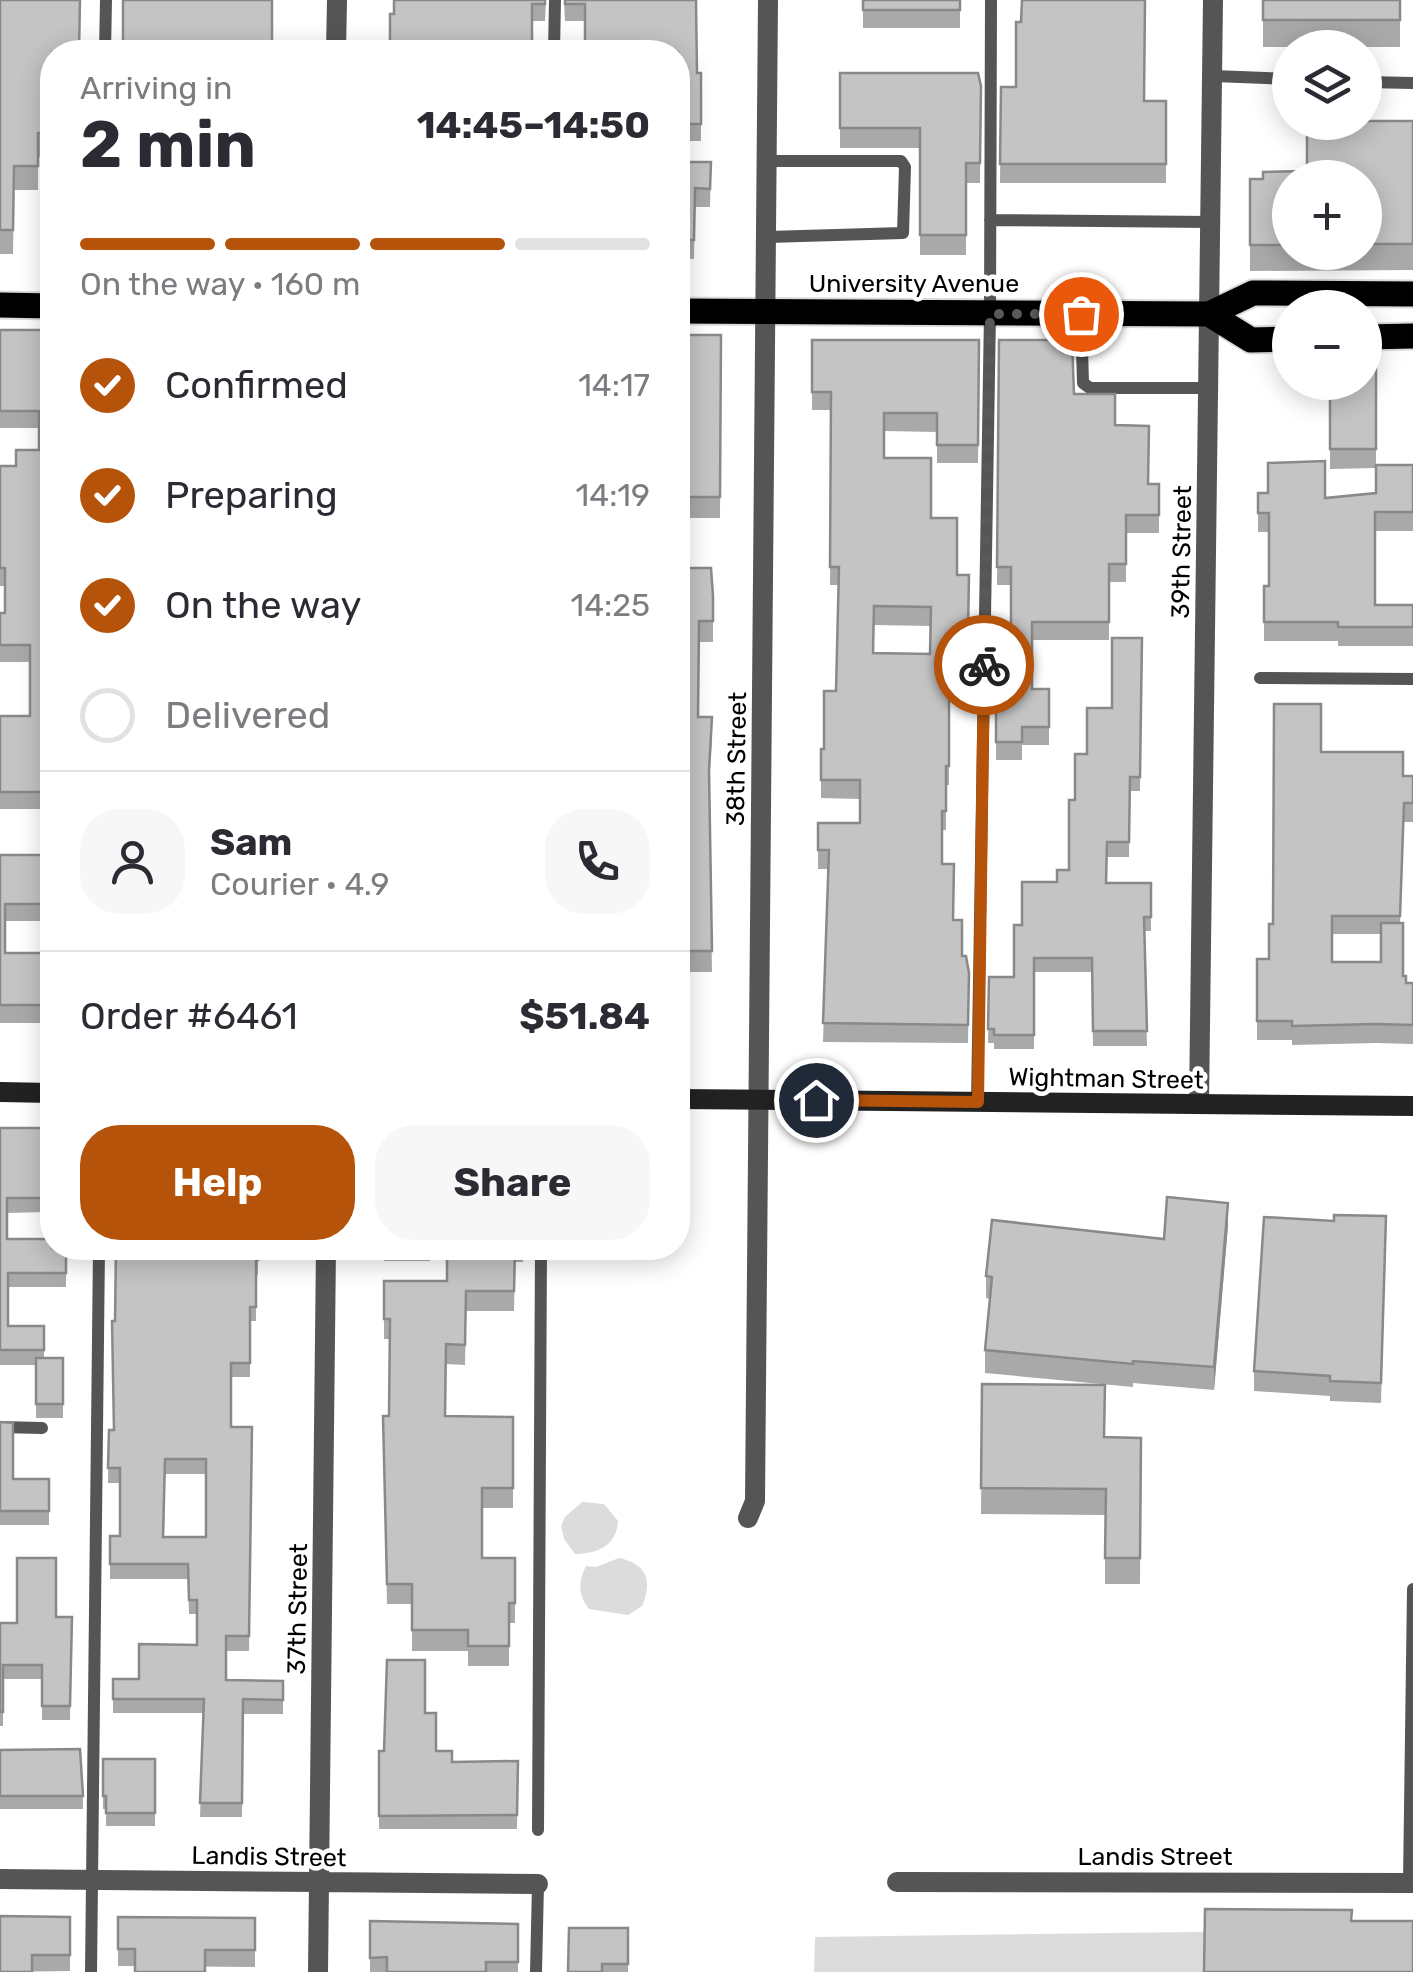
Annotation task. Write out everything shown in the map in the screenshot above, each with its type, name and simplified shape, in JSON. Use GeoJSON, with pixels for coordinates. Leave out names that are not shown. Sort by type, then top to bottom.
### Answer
{"type":"FeatureCollection","features":[{"type":"Feature","properties":{"kind":"main road","name":"University Avenue"},"geometry":{"type":"LineString","coordinates":[[690,311],[1210,314],[1253,293],[1413,294]]}},
{"type":"Feature","properties":{"kind":"main road"},"geometry":{"type":"LineString","coordinates":[[0,305],[40,306]]}},
{"type":"Feature","properties":{"kind":"main road"},"geometry":{"type":"LineString","coordinates":[[1210,314],[1251,340],[1272,340]]}},
{"type":"Feature","properties":{"kind":"main road"},"geometry":{"type":"LineString","coordinates":[[1382,337],[1413,336]]}},
{"type":"Feature","properties":{"kind":"main road"},"geometry":{"type":"LineString","coordinates":[[0,1092],[40,1092]]}},
{"type":"Feature","properties":{"kind":"main road","name":"Wightman Street"},"geometry":{"type":"LineString","coordinates":[[690,1099],[1413,1106]]}},
{"type":"Feature","properties":{"kind":"street"},"geometry":{"type":"LineString","coordinates":[[336,40],[337,0]]}},
{"type":"Feature","properties":{"kind":"street","name":"38th Street"},"geometry":{"type":"LineString","coordinates":[[748,1518],[755,1501],[768,0]]}},
{"type":"Feature","properties":{"kind":"street","name":"39th Street"},"geometry":{"type":"LineString","coordinates":[[1200,1104],[1213,0]]}},
{"type":"Feature","properties":{"kind":"street","name":"37th Street"},"geometry":{"type":"LineString","coordinates":[[318,1972],[326,1260]]}},
{"type":"Feature","properties":{"kind":"street","name":"Landis Street"},"geometry":{"type":"LineString","coordinates":[[0,1879],[538,1884]]}},
{"type":"Feature","properties":{"kind":"street","name":"Landis Street"},"geometry":{"type":"LineString","coordinates":[[897,1882],[1411,1883]]}},
{"type":"Feature","properties":{"kind":"lane"},"geometry":{"type":"LineString","coordinates":[[105,40],[106,0]]}},
{"type":"Feature","properties":{"kind":"lane"},"geometry":{"type":"LineString","coordinates":[[554,40],[555,0]]}},
{"type":"Feature","properties":{"kind":"lane"},"geometry":{"type":"LineString","coordinates":[[978,1102],[990,314],[990,0]]}},
{"type":"Feature","properties":{"kind":"lane"},"geometry":{"type":"LineString","coordinates":[[1214,76],[1272,78]]}},
{"type":"Feature","properties":{"kind":"lane"},"geometry":{"type":"LineString","coordinates":[[1382,82],[1413,83]]}},
{"type":"Feature","properties":{"kind":"lane"},"geometry":{"type":"LineString","coordinates":[[768,161],[900,161],[905,167],[904,234],[768,237]]}},
{"type":"Feature","properties":{"kind":"lane"},"geometry":{"type":"LineString","coordinates":[[990,220],[1211,222]]}},
{"type":"Feature","properties":{"kind":"lane"},"geometry":{"type":"LineString","coordinates":[[1081,314],[1084,383],[1090,388],[1210,388]]}},
{"type":"Feature","properties":{"kind":"lane"},"geometry":{"type":"LineString","coordinates":[[1260,678],[1413,679]]}},
{"type":"Feature","properties":{"kind":"lane"},"geometry":{"type":"LineString","coordinates":[[91,1972],[99,1260]]}},
{"type":"Feature","properties":{"kind":"lane"},"geometry":{"type":"LineString","coordinates":[[538,1830],[542,1260]]}},
{"type":"Feature","properties":{"kind":"lane"},"geometry":{"type":"LineString","coordinates":[[0,1427],[42,1428]]}},
{"type":"Feature","properties":{"kind":"lane"},"geometry":{"type":"LineString","coordinates":[[1411,1883],[1413,1590]]}},
{"type":"Feature","properties":{"kind":"lane"},"geometry":{"type":"LineString","coordinates":[[536,1972],[538,1884]]}},
{"type":"Feature","properties":{"kind":"shaded area"},"geometry":{"type":"Polygon","coordinates":[[[582,1502],[604,1504],[618,1521],[617,1529],[605,1547],[575,1554],[564,1539],[561,1526],[582,1502]]]}},
{"type":"Feature","properties":{"kind":"shaded area"},"geometry":{"type":"Polygon","coordinates":[[[619,1558],[636,1565],[645,1575],[647,1589],[642,1606],[628,1615],[589,1609],[580,1588],[586,1566],[596,1567],[619,1558]]]}},
{"type":"Feature","properties":{"kind":"shaded area"},"geometry":{"type":"Polygon","coordinates":[[[1413,1929],[1413,1972],[814,1972],[815,1937],[1413,1929]]]}},
{"type":"Feature","properties":{"kind":"building"},"geometry":{"type":"Polygon","coordinates":[[[0,0],[80,0],[79,40],[40,40],[38,166],[14,166],[13,230],[0,230],[0,0]]]}},
{"type":"Feature","properties":{"kind":"building"},"geometry":{"type":"Polygon","coordinates":[[[123,0],[272,0],[272,40],[123,40],[123,0]]]}},
{"type":"Feature","properties":{"kind":"building"},"geometry":{"type":"Polygon","coordinates":[[[394,0],[545,0],[545,4],[532,4],[532,40],[390,40],[390,14],[394,14],[394,0]]]}},
{"type":"Feature","properties":{"kind":"building"},"geometry":{"type":"Polygon","coordinates":[[[565,0],[696,0],[701,124],[690,124],[690,40],[585,40],[585,4],[565,4],[565,0]]]}},
{"type":"Feature","properties":{"kind":"building"},"geometry":{"type":"Polygon","coordinates":[[[863,0],[960,0],[960,10],[863,10],[863,0]]]}},
{"type":"Feature","properties":{"kind":"building"},"geometry":{"type":"Polygon","coordinates":[[[1022,0],[1145,0],[1144,101],[1166,101],[1166,164],[1000,164],[1001,87],[1016,87],[1016,22],[1021,22],[1022,0]]]}},
{"type":"Feature","properties":{"kind":"building"},"geometry":{"type":"Polygon","coordinates":[[[1263,0],[1400,0],[1400,20],[1263,20],[1263,0]]]}},
{"type":"Feature","properties":{"kind":"building"},"geometry":{"type":"Polygon","coordinates":[[[840,73],[978,73],[980,163],[966,163],[966,235],[920,235],[920,128],[840,128],[840,73]]]}},
{"type":"Feature","properties":{"kind":"building"},"geometry":{"type":"Polygon","coordinates":[[[1382,121],[1413,121],[1413,244],[1382,244],[1382,160],[1307,160],[1307,140],[1382,140],[1382,121]]]}},
{"type":"Feature","properties":{"kind":"building"},"geometry":{"type":"Polygon","coordinates":[[[690,162],[711,162],[710,189],[695,188],[694,240],[690,240],[690,162]]]}},
{"type":"Feature","properties":{"kind":"building"},"geometry":{"type":"Polygon","coordinates":[[[1263,172],[1272,172],[1272,245],[1250,245],[1250,179],[1263,179],[1263,172]]]}},
{"type":"Feature","properties":{"kind":"building"},"geometry":{"type":"Polygon","coordinates":[[[0,330],[40,330],[40,792],[0,792],[0,716],[30,716],[30,645],[0,645],[5,568],[0,568],[0,466],[16,466],[16,450],[39,450],[39,411],[0,411],[0,330]]]}},
{"type":"Feature","properties":{"kind":"building"},"geometry":{"type":"Polygon","coordinates":[[[690,335],[721,335],[720,497],[690,497],[690,335]]]}},
{"type":"Feature","properties":{"kind":"building"},"geometry":{"type":"Polygon","coordinates":[[[812,340],[979,340],[978,445],[937,445],[937,413],[884,413],[884,458],[931,458],[931,518],[957,518],[957,575],[969,575],[968,633],[974,633],[974,684],[949,683],[949,766],[946,811],[942,811],[942,864],[954,864],[953,920],[962,920],[962,956],[966,956],[969,973],[968,1025],[823,1023],[829,850],[818,850],[818,823],[860,823],[860,780],[821,780],[824,691],[836,691],[839,567],[830,567],[831,392],[812,392],[812,340]],[[874,606],[873,653],[930,654],[931,607],[874,606]]]}},
{"type":"Feature","properties":{"kind":"building"},"geometry":{"type":"Polygon","coordinates":[[[999,340],[1072,340],[1074,394],[1115,394],[1115,425],[1149,426],[1148,484],[1159,484],[1159,515],[1126,515],[1126,564],[1109,564],[1109,622],[1032,622],[1032,689],[1049,689],[1049,727],[1022,727],[1022,742],[996,742],[994,633],[1011,633],[1011,567],[997,567],[999,340]]]}},
{"type":"Feature","properties":{"kind":"building"},"geometry":{"type":"Polygon","coordinates":[[[1330,400],[1376,400],[1376,449],[1330,449],[1330,400]]]}},
{"type":"Feature","properties":{"kind":"building"},"geometry":{"type":"Polygon","coordinates":[[[1325,461],[1325,498],[1376,493],[1376,465],[1413,465],[1413,512],[1375,512],[1375,605],[1413,605],[1413,627],[1264,622],[1264,586],[1269,586],[1269,513],[1258,513],[1258,493],[1268,493],[1268,463],[1325,461]]]}},
{"type":"Feature","properties":{"kind":"building"},"geometry":{"type":"Polygon","coordinates":[[[690,568],[711,568],[713,596],[713,621],[699,621],[698,717],[712,717],[712,951],[690,951],[690,568]]]}},
{"type":"Feature","properties":{"kind":"building"},"geometry":{"type":"Polygon","coordinates":[[[1112,638],[1142,638],[1140,777],[1130,777],[1129,842],[1107,842],[1106,883],[1151,883],[1151,917],[1144,917],[1147,1031],[1093,1031],[1092,958],[1034,958],[1034,1035],[994,1035],[994,1029],[988,1029],[989,977],[1014,977],[1014,925],[1022,925],[1022,882],[1057,882],[1057,870],[1069,870],[1069,800],[1075,800],[1075,754],[1087,754],[1087,708],[1112,708],[1112,638]]]}},
{"type":"Feature","properties":{"kind":"building"},"geometry":{"type":"Polygon","coordinates":[[[1274,704],[1321,704],[1321,752],[1403,752],[1403,776],[1413,776],[1413,803],[1404,803],[1400,916],[1332,916],[1332,962],[1381,962],[1381,923],[1403,923],[1403,976],[1406,983],[1413,983],[1413,1025],[1292,1026],[1292,1021],[1257,1021],[1257,959],[1269,959],[1269,924],[1273,924],[1274,704]]]}},
{"type":"Feature","properties":{"kind":"building"},"geometry":{"type":"Polygon","coordinates":[[[0,855],[40,855],[40,904],[5,904],[5,953],[40,953],[40,1005],[0,1005],[0,855]]]}},
{"type":"Feature","properties":{"kind":"building"},"geometry":{"type":"Polygon","coordinates":[[[0,1128],[40,1128],[40,1198],[7,1198],[7,1239],[40,1239],[40,1260],[66,1260],[66,1273],[8,1273],[8,1326],[44,1326],[44,1350],[0,1350],[0,1128]]]}},
{"type":"Feature","properties":{"kind":"building"},"geometry":{"type":"Polygon","coordinates":[[[1167,1197],[1228,1203],[1214,1367],[1133,1364],[985,1350],[992,1277],[986,1276],[992,1220],[1164,1239],[1167,1197]]]}},
{"type":"Feature","properties":{"kind":"building"},"geometry":{"type":"Polygon","coordinates":[[[1334,1215],[1386,1216],[1381,1383],[1254,1371],[1264,1217],[1334,1221],[1334,1215]]]}},
{"type":"Feature","properties":{"kind":"building"},"geometry":{"type":"Polygon","coordinates":[[[116,1260],[256,1260],[256,1307],[250,1307],[250,1363],[231,1363],[231,1427],[252,1427],[249,1636],[226,1636],[226,1680],[283,1681],[283,1700],[243,1699],[242,1803],[200,1803],[204,1699],[113,1699],[113,1679],[139,1679],[139,1644],[197,1645],[197,1600],[189,1600],[188,1564],[110,1564],[110,1536],[120,1536],[120,1468],[108,1468],[109,1430],[114,1430],[112,1321],[116,1260]],[[165,1459],[163,1537],[206,1537],[206,1459],[165,1459]]]}},
{"type":"Feature","properties":{"kind":"building"},"geometry":{"type":"Polygon","coordinates":[[[447,1260],[515,1260],[514,1291],[466,1291],[465,1345],[446,1344],[445,1416],[513,1417],[513,1488],[482,1488],[482,1558],[515,1558],[515,1603],[509,1603],[509,1646],[468,1646],[468,1630],[412,1630],[412,1584],[387,1584],[383,1416],[389,1416],[390,1319],[384,1319],[384,1281],[447,1281],[447,1260]]]}},
{"type":"Feature","properties":{"kind":"building"},"geometry":{"type":"Polygon","coordinates":[[[36,1358],[63,1358],[63,1404],[36,1404],[36,1358]]]}},
{"type":"Feature","properties":{"kind":"building"},"geometry":{"type":"Polygon","coordinates":[[[982,1384],[1105,1385],[1104,1437],[1141,1438],[1140,1558],[1105,1558],[1106,1489],[981,1488],[982,1384]]]}},
{"type":"Feature","properties":{"kind":"building"},"geometry":{"type":"Polygon","coordinates":[[[0,1422],[13,1423],[13,1479],[49,1479],[49,1511],[0,1511],[0,1422]]]}},
{"type":"Feature","properties":{"kind":"building"},"geometry":{"type":"Polygon","coordinates":[[[17,1558],[56,1558],[56,1617],[72,1617],[70,1706],[42,1706],[42,1665],[3,1665],[0,1712],[0,1623],[17,1623],[17,1558]]]}},
{"type":"Feature","properties":{"kind":"building"},"geometry":{"type":"Polygon","coordinates":[[[387,1660],[425,1660],[425,1713],[436,1713],[436,1751],[452,1751],[452,1762],[518,1761],[517,1815],[379,1816],[379,1751],[384,1751],[387,1660]]]}},
{"type":"Feature","properties":{"kind":"building"},"geometry":{"type":"Polygon","coordinates":[[[80,1749],[83,1796],[0,1796],[0,1750],[80,1749]]]}},
{"type":"Feature","properties":{"kind":"building"},"geometry":{"type":"Polygon","coordinates":[[[103,1759],[155,1759],[155,1813],[106,1813],[103,1759]]]}},
{"type":"Feature","properties":{"kind":"building"},"geometry":{"type":"Polygon","coordinates":[[[1205,1909],[1352,1910],[1351,1921],[1413,1921],[1413,1972],[1204,1972],[1205,1909]]]}},
{"type":"Feature","properties":{"kind":"building"},"geometry":{"type":"Polygon","coordinates":[[[0,1916],[70,1917],[70,1955],[32,1955],[32,1972],[0,1972],[0,1916]]]}},
{"type":"Feature","properties":{"kind":"building"},"geometry":{"type":"Polygon","coordinates":[[[118,1917],[255,1918],[255,1950],[205,1950],[205,1972],[135,1972],[135,1949],[118,1949],[118,1917]]]}},
{"type":"Feature","properties":{"kind":"building"},"geometry":{"type":"Polygon","coordinates":[[[370,1921],[518,1924],[518,1962],[486,1962],[486,1972],[387,1972],[387,1957],[370,1958],[370,1921]]]}},
{"type":"Feature","properties":{"kind":"building"},"geometry":{"type":"Polygon","coordinates":[[[569,1928],[628,1928],[628,1964],[602,1964],[602,1972],[568,1972],[569,1928]]]}},
{"type":"Feature","properties":{"kind":"way so far"},"geometry":{"type":"LineString","coordinates":[[984,665],[990,314],[1081,314]]}},
{"type":"Feature","properties":{"kind":"route"},"geometry":{"type":"LineString","coordinates":[[816,1100],[978,1102],[984,665]]}}]}
